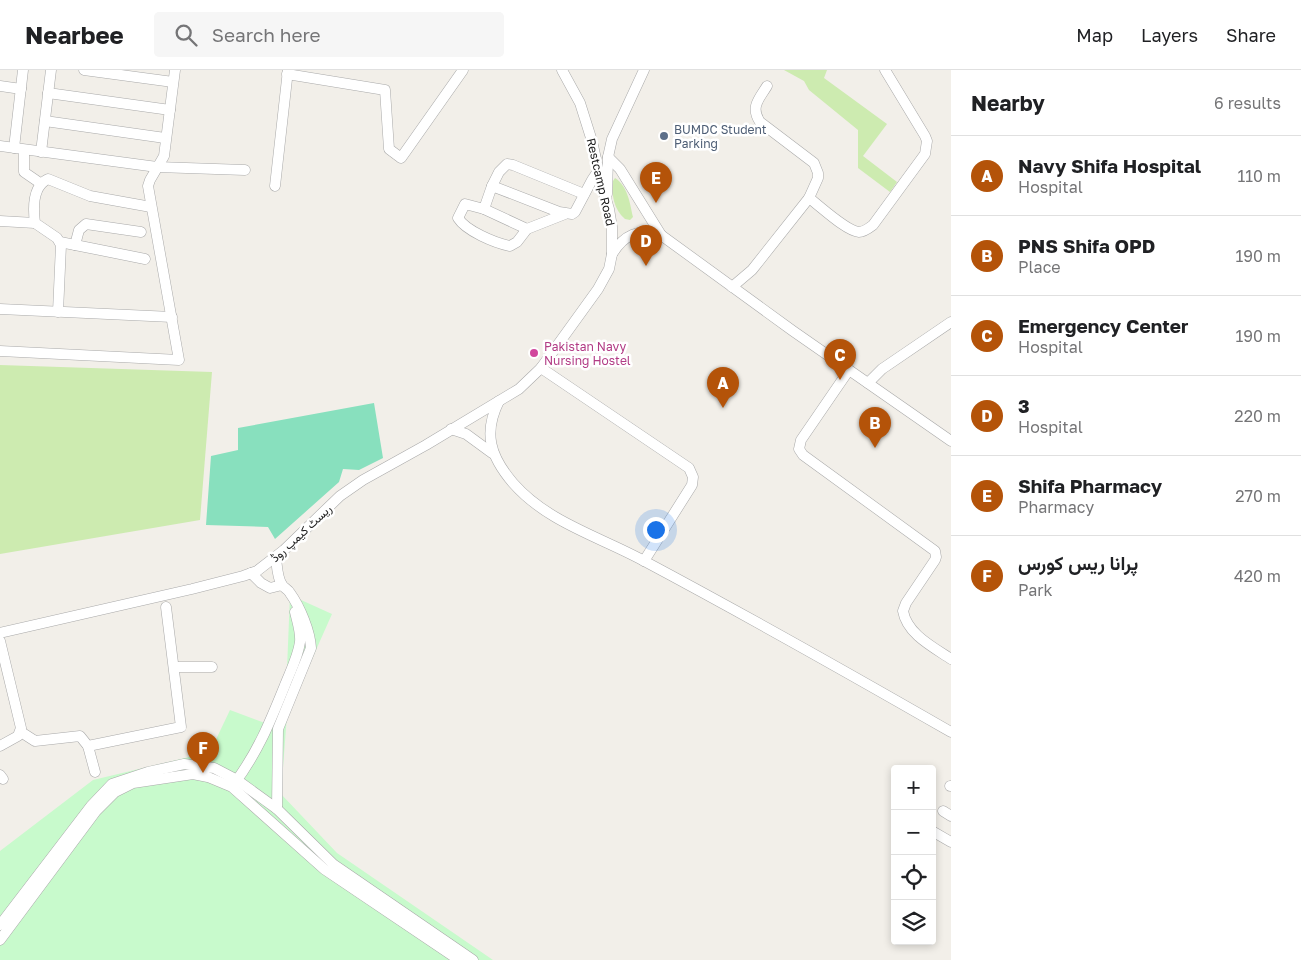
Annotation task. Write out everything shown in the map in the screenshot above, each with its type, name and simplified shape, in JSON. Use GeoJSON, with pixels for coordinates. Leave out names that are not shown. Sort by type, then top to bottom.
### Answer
{"type":"FeatureCollection","features":[{"type":"Feature","properties":{"kind":"street"},"geometry":{"type":"LineString","coordinates":[[23,70],[19,149],[24,172],[40,183]]}},
{"type":"Feature","properties":{"kind":"street"},"geometry":{"type":"LineString","coordinates":[[41,152],[51,70]]}},
{"type":"Feature","properties":{"kind":"street"},"geometry":{"type":"LineString","coordinates":[[84,70],[173,82]]}},
{"type":"Feature","properties":{"kind":"street"},"geometry":{"type":"LineString","coordinates":[[0,351],[179,360],[148,186],[164,156],[175,70]]}},
{"type":"Feature","properties":{"kind":"street"},"geometry":{"type":"LineString","coordinates":[[275,186],[287,72],[385,90],[389,149],[401,158],[463,70]]}},
{"type":"Feature","properties":{"kind":"street","name":"Restcamp Road"},"geometry":{"type":"LineString","coordinates":[[541,368],[598,289],[609,269],[612,254],[612,227],[592,141],[580,103],[562,70]]}},
{"type":"Feature","properties":{"kind":"street"},"geometry":{"type":"LineString","coordinates":[[606,199],[608,157],[612,139],[644,70]]}},
{"type":"Feature","properties":{"kind":"street"},"geometry":{"type":"LineString","coordinates":[[809,198],[849,229],[860,232],[873,225],[925,154],[926,141],[924,136],[885,70]]}},
{"type":"Feature","properties":{"kind":"street"},"geometry":{"type":"LineString","coordinates":[[0,86],[21,89]]}},
{"type":"Feature","properties":{"kind":"street"},"geometry":{"type":"LineString","coordinates":[[732,287],[752,270],[809,198],[818,178],[814,163],[760,122],[756,116],[757,102],[767,86]]}},
{"type":"Feature","properties":{"kind":"street"},"geometry":{"type":"LineString","coordinates":[[48,93],[170,110]]}},
{"type":"Feature","properties":{"kind":"street"},"geometry":{"type":"LineString","coordinates":[[45,122],[166,138]]}},
{"type":"Feature","properties":{"kind":"street"},"geometry":{"type":"LineString","coordinates":[[0,146],[157,168],[245,170]]}},
{"type":"Feature","properties":{"kind":"street"},"geometry":{"type":"LineString","coordinates":[[608,157],[620,169],[661,235]]}},
{"type":"Feature","properties":{"kind":"street"},"geometry":{"type":"LineString","coordinates":[[484,209],[499,172],[507,164],[584,194]]}},
{"type":"Feature","properties":{"kind":"street"},"geometry":{"type":"LineString","coordinates":[[492,186],[565,214],[574,214],[598,171]]}},
{"type":"Feature","properties":{"kind":"street"},"geometry":{"type":"LineString","coordinates":[[35,223],[36,192],[40,183],[48,178],[90,196],[151,206]]}},
{"type":"Feature","properties":{"kind":"street"},"geometry":{"type":"LineString","coordinates":[[527,229],[484,209],[465,204],[458,218],[467,228],[510,246],[517,242],[527,229],[565,214]]}},
{"type":"Feature","properties":{"kind":"street"},"geometry":{"type":"LineString","coordinates":[[0,221],[35,223],[60,242],[145,258]]}},
{"type":"Feature","properties":{"kind":"street"},"geometry":{"type":"LineString","coordinates":[[75,245],[79,230],[86,224],[141,232]]}},
{"type":"Feature","properties":{"kind":"street"},"geometry":{"type":"LineString","coordinates":[[612,254],[632,234],[651,232],[661,235],[951,442]]}},
{"type":"Feature","properties":{"kind":"street"},"geometry":{"type":"LineString","coordinates":[[58,312],[60,242]]}},
{"type":"Feature","properties":{"kind":"street"},"geometry":{"type":"LineString","coordinates":[[0,309],[172,318]]}},
{"type":"Feature","properties":{"kind":"street"},"geometry":{"type":"LineString","coordinates":[[868,383],[882,370],[951,322]]}},
{"type":"Feature","properties":{"kind":"street"},"geometry":{"type":"LineString","coordinates":[[541,368],[689,468],[693,477],[692,485],[644,561]]}},
{"type":"Feature","properties":{"kind":"street","name":"ریسٹ کیمپ روڈ"},"geometry":{"type":"LineString","coordinates":[[0,634],[192,589],[251,573],[276,558],[340,496],[363,480],[519,389],[541,368]]}},
{"type":"Feature","properties":{"kind":"street"},"geometry":{"type":"LineString","coordinates":[[849,370],[801,440],[799,448],[803,455],[934,551],[936,554],[934,560],[904,607],[903,615],[913,631],[951,659]]}},
{"type":"Feature","properties":{"kind":"street"},"geometry":{"type":"LineString","coordinates":[[492,453],[490,431],[492,415],[499,401]]}},
{"type":"Feature","properties":{"kind":"street"},"geometry":{"type":"LineString","coordinates":[[451,430],[466,434],[492,453],[514,485],[547,512],[564,523],[644,561],[951,732]]}},
{"type":"Feature","properties":{"kind":"street"},"geometry":{"type":"LineString","coordinates":[[276,558],[278,574],[305,623],[311,648],[278,730],[277,809]]}},
{"type":"Feature","properties":{"kind":"street"},"geometry":{"type":"LineString","coordinates":[[251,573],[261,583],[270,588],[286,588]]}},
{"type":"Feature","properties":{"kind":"street"},"geometry":{"type":"LineString","coordinates":[[235,784],[262,742],[294,663],[300,642],[300,632],[286,588]]}},
{"type":"Feature","properties":{"kind":"street"},"geometry":{"type":"LineString","coordinates":[[88,746],[181,727],[166,607]]}},
{"type":"Feature","properties":{"kind":"street"},"geometry":{"type":"LineString","coordinates":[[0,641],[21,728],[18,736],[0,746]]}},
{"type":"Feature","properties":{"kind":"street"},"geometry":{"type":"LineString","coordinates":[[174,667],[212,667]]}},
{"type":"Feature","properties":{"kind":"street"},"geometry":{"type":"LineString","coordinates":[[21,732],[35,741],[80,736],[88,746],[95,772]]}},
{"type":"Feature","properties":{"kind":"street"},"geometry":{"type":"LineString","coordinates":[[0,925],[91,806],[112,784],[148,772],[184,764],[214,768],[235,784],[324,869],[459,960]]}},
{"type":"Feature","properties":{"kind":"street"},"geometry":{"type":"LineString","coordinates":[[0,940],[96,811],[115,792],[133,783],[192,774],[235,784],[277,809],[333,864],[473,960]]}},
{"type":"Feature","properties":{"kind":"street"},"geometry":{"type":"LineString","coordinates":[[936,834],[951,842]]}},
{"type":"Feature","properties":{"kind":"green space"},"geometry":{"type":"Polygon","coordinates":[[[784,70],[827,70],[824,78],[887,124],[863,156],[897,182],[890,192],[858,168],[858,130],[809,90],[804,81],[784,70]]]}},
{"type":"Feature","properties":{"kind":"green space"},"geometry":{"type":"Polygon","coordinates":[[[615,178],[623,186],[628,196],[633,217],[630,220],[625,219],[621,215],[614,202],[612,191],[615,178]]]}},
{"type":"Feature","properties":{"kind":"green space"},"geometry":{"type":"Polygon","coordinates":[[[0,365],[212,372],[200,520],[0,554],[0,365]]]}},
{"type":"Feature","properties":{"kind":"green space"},"geometry":{"type":"Polygon","coordinates":[[[374,403],[383,458],[359,470],[343,469],[339,482],[275,539],[268,527],[206,525],[211,456],[238,450],[238,428],[374,403]]]}},
{"type":"Feature","properties":{"kind":"green space"},"geometry":{"type":"Polygon","coordinates":[[[290,595],[332,614],[287,715],[281,794],[337,853],[493,960],[0,960],[0,851],[93,780],[210,752],[230,710],[265,723],[287,669],[290,595]]]}},
{"type":"Feature","properties":{"kind":"place","name":"BUMDC Student Parking"},"geometry":{"type":"Point","coordinates":[664,136]}},
{"type":"Feature","properties":{"kind":"place","name":"Shifa Pharmacy"},"geometry":{"type":"Point","coordinates":[656,203]}},
{"type":"Feature","properties":{"kind":"place","name":"3"},"geometry":{"type":"Point","coordinates":[646,266]}},
{"type":"Feature","properties":{"kind":"place","name":"Pakistan Navy Nursing Hostel"},"geometry":{"type":"Point","coordinates":[534,353]}},
{"type":"Feature","properties":{"kind":"place","name":"Emergency Center"},"geometry":{"type":"Point","coordinates":[840,380]}},
{"type":"Feature","properties":{"kind":"place","name":"Navy Shifa Hospital"},"geometry":{"type":"Point","coordinates":[723,408]}},
{"type":"Feature","properties":{"kind":"place","name":"PNS Shifa OPD"},"geometry":{"type":"Point","coordinates":[875,448]}},
{"type":"Feature","properties":{"kind":"place","name":"پرانا ریس کورس"},"geometry":{"type":"Point","coordinates":[203,773]}}]}
